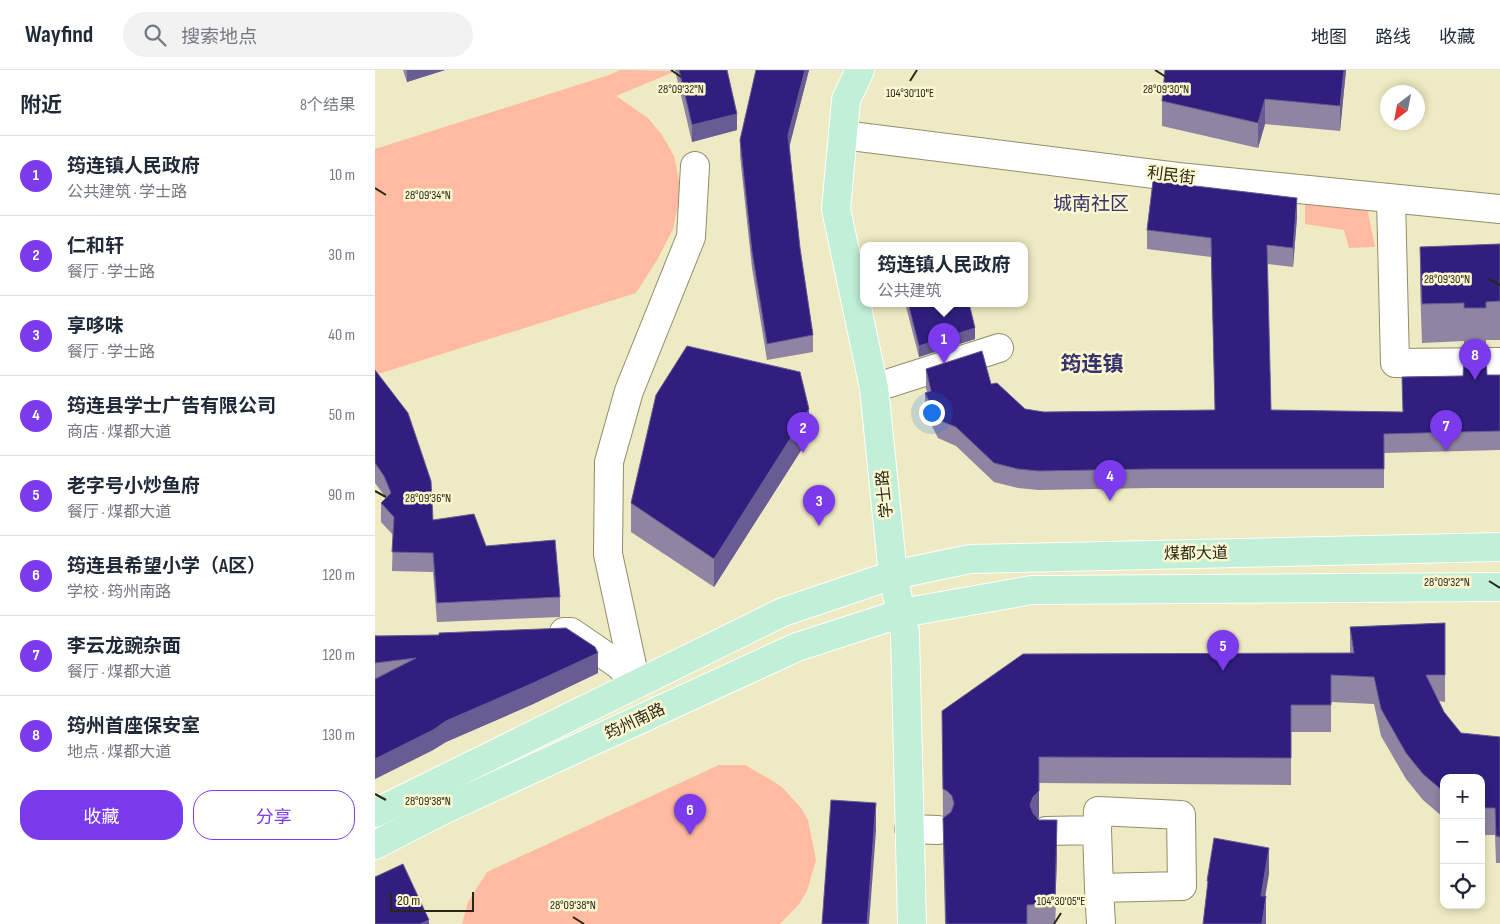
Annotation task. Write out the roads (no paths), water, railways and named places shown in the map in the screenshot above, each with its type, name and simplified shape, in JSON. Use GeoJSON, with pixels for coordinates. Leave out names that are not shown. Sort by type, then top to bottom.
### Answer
{"type":"FeatureCollection","features":[{"type":"Feature","properties":{"kind":"main road","name":"学士路"},"geometry":{"type":"LineString","coordinates":[[860,70],[846,100],[836,209],[874,388],[893,575],[905,633],[911,924]]}},
{"type":"Feature","properties":{"kind":"main road","name":"煤都大道"},"geometry":{"type":"LineString","coordinates":[[893,575],[971,559],[1500,547]]}},
{"type":"Feature","properties":{"kind":"main road","name":"筠州南路"},"geometry":{"type":"LineString","coordinates":[[375,813],[783,612],[893,575]]}},
{"type":"Feature","properties":{"kind":"main road"},"geometry":{"type":"LineString","coordinates":[[901,613],[1032,590],[1500,587]]}},
{"type":"Feature","properties":{"kind":"main road","name":"筠州南路"},"geometry":{"type":"LineString","coordinates":[[375,845],[441,811],[797,647],[901,613]]}},
{"type":"Feature","properties":{"kind":"street","name":"利民街"},"geometry":{"type":"LineString","coordinates":[[843,135],[1178,177],[1500,210]]}},
{"type":"Feature","properties":{"kind":"street"},"geometry":{"type":"LineString","coordinates":[[636,684],[608,554],[609,462],[629,391],[691,237],[695,166]]}},
{"type":"Feature","properties":{"kind":"street"},"geometry":{"type":"LineString","coordinates":[[1391,198],[1395,363],[1500,362]]}},
{"type":"Feature","properties":{"kind":"street"},"geometry":{"type":"LineString","coordinates":[[874,388],[999,348]]}},
{"type":"Feature","properties":{"kind":"street"},"geometry":{"type":"LineString","coordinates":[[542,633],[571,632],[619,665],[636,684]]}},
{"type":"Feature","properties":{"kind":"street"},"geometry":{"type":"LineString","coordinates":[[1099,888],[1181,886],[1181,814],[1098,811],[1097,830],[1099,888],[1101,924]]}},
{"type":"Feature","properties":{"kind":"street"},"geometry":{"type":"LineString","coordinates":[[909,829],[938,830]]}},
{"type":"Feature","properties":{"kind":"street"},"geometry":{"type":"LineString","coordinates":[[1046,831],[1097,830]]}},
{"type":"Feature","properties":{"kind":"place","name":"筠连镇人民政府"},"geometry":{"type":"Point","coordinates":[944,364]}},
{"type":"Feature","properties":{"kind":"place","name":"筠州首座保安室"},"geometry":{"type":"Point","coordinates":[1475,380]}},
{"type":"Feature","properties":{"kind":"place","name":"李云龙豌杂面"},"geometry":{"type":"Point","coordinates":[1446,451]}},
{"type":"Feature","properties":{"kind":"place","name":"仁和轩"},"geometry":{"type":"Point","coordinates":[803,453]}},
{"type":"Feature","properties":{"kind":"place","name":"筠连县学士广告有限公司"},"geometry":{"type":"Point","coordinates":[1110,501]}},
{"type":"Feature","properties":{"kind":"place","name":"享哆味"},"geometry":{"type":"Point","coordinates":[819,526]}},
{"type":"Feature","properties":{"kind":"place","name":"老字号小炒鱼府"},"geometry":{"type":"Point","coordinates":[1223,671]}},
{"type":"Feature","properties":{"kind":"place","name":"筠连县希望小学（A区）"},"geometry":{"type":"Point","coordinates":[690,835]}},
{"type":"Feature","properties":{"kind":"district","name":"城南社区"},"geometry":{"type":"Point","coordinates":[1091,204]}},
{"type":"Feature","properties":{"kind":"district","name":"筠连镇"},"geometry":{"type":"Point","coordinates":[1092,364]}}]}
